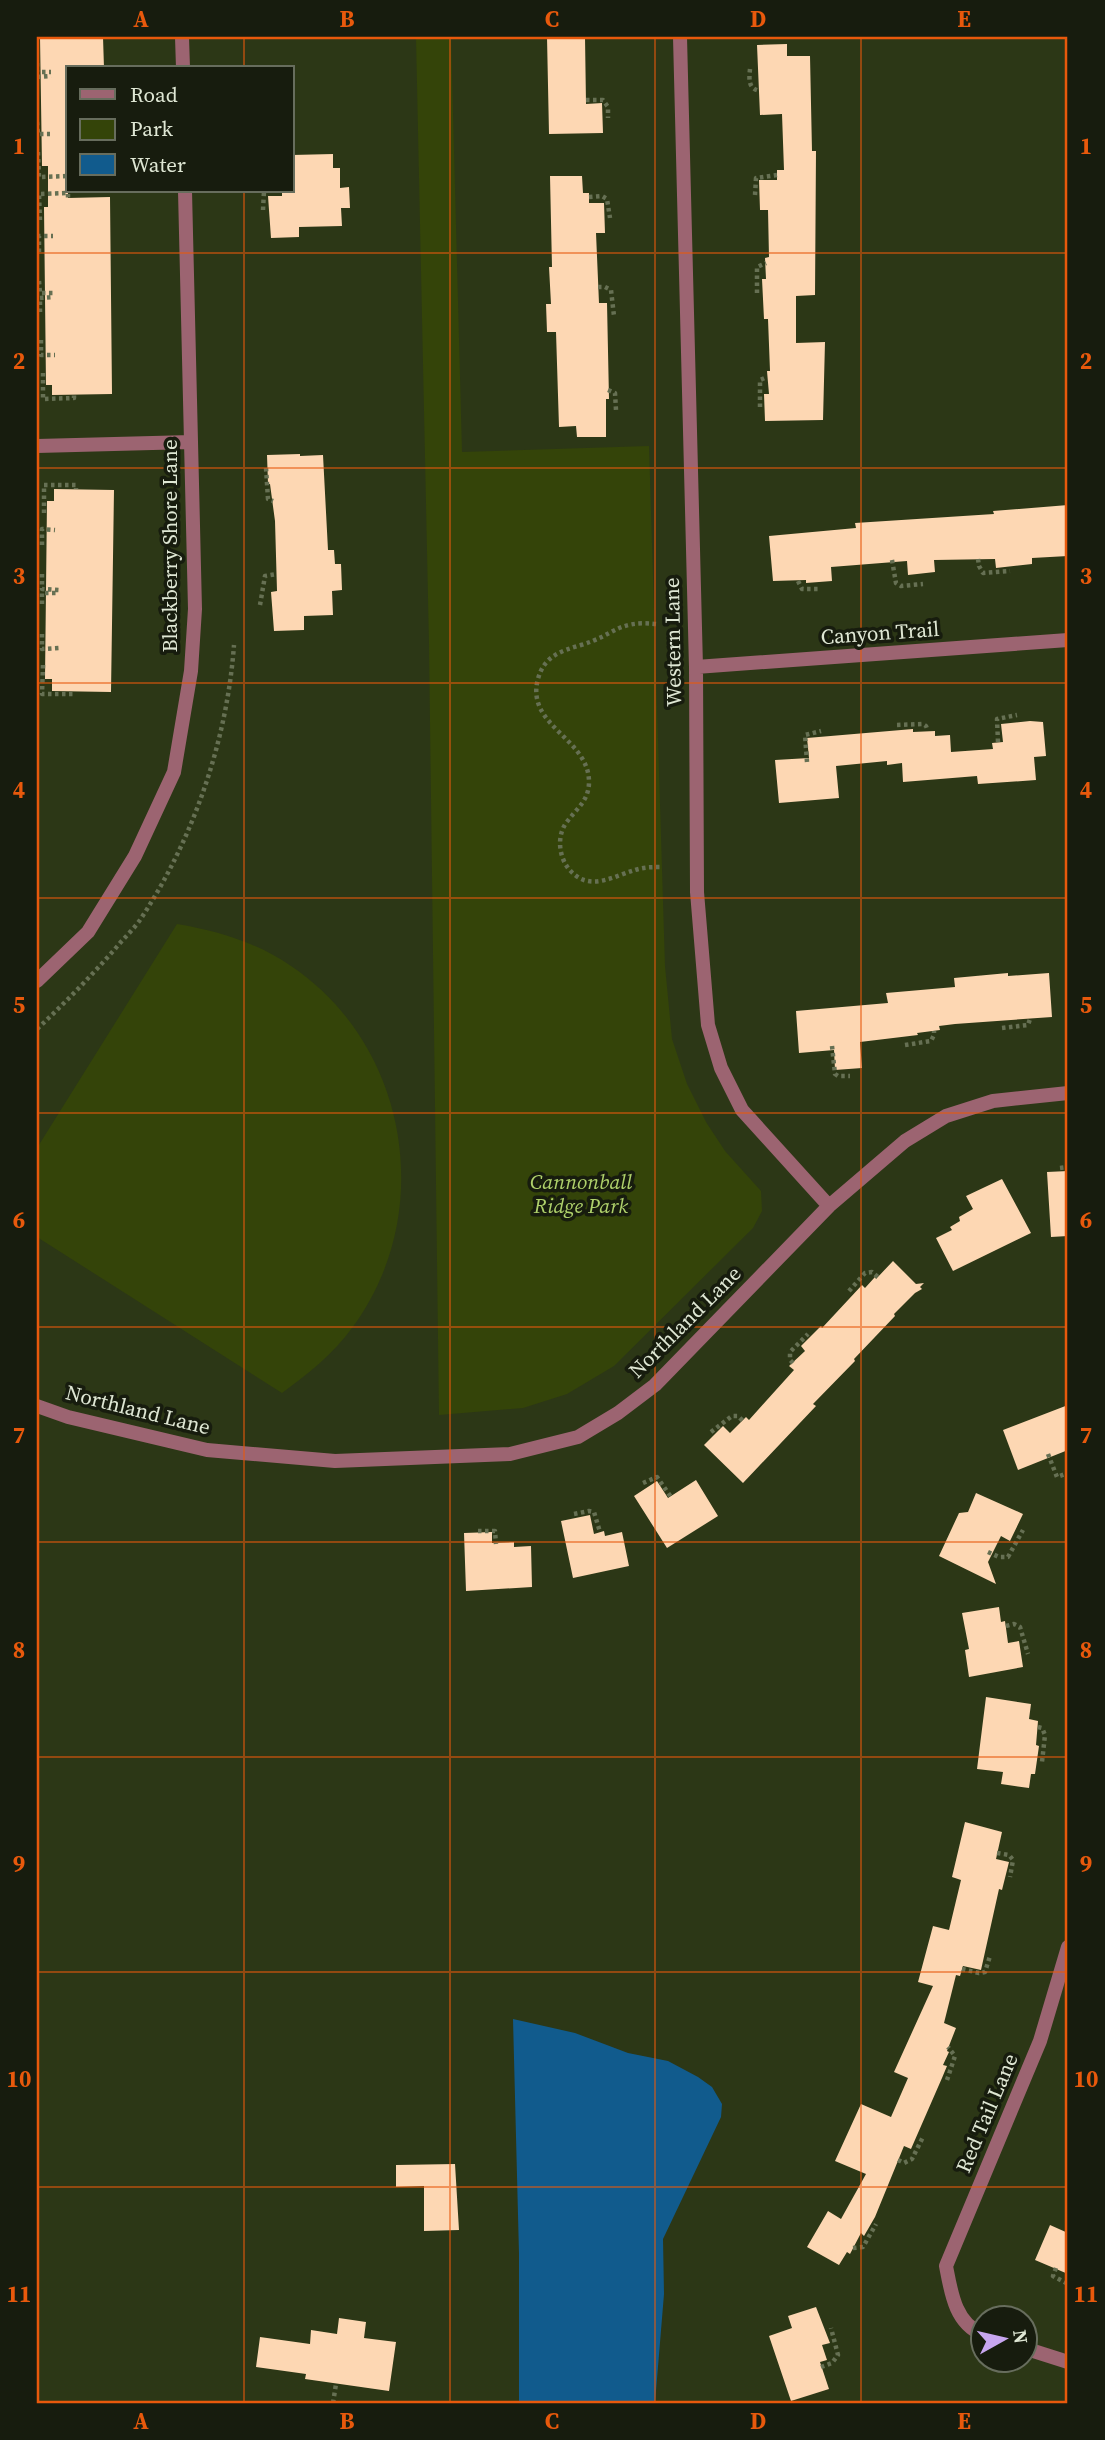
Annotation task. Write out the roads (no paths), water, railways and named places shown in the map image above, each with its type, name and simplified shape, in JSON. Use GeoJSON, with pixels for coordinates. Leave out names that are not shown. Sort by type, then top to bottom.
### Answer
{"type":"FeatureCollection","features":[{"type":"Feature","properties":{"kind":"street"},"geometry":{"type":"LineString","coordinates":[[182,37],[183,66]]}},
{"type":"Feature","properties":{"kind":"street","name":"Western Lane"},"geometry":{"type":"LineString","coordinates":[[680,37],[696,667],[697,892],[708,1025],[721,1068],[742,1110],[830,1206]]}},
{"type":"Feature","properties":{"kind":"street","name":"Blackberry Shore Lane"},"geometry":{"type":"LineString","coordinates":[[37,981],[88,932],[135,856],[174,772],[191,671],[195,609],[186,192]]}},
{"type":"Feature","properties":{"kind":"street"},"geometry":{"type":"LineString","coordinates":[[37,446],[191,442]]}},
{"type":"Feature","properties":{"kind":"street","name":"Canyon Trail"},"geometry":{"type":"LineString","coordinates":[[696,667],[1068,640]]}},
{"type":"Feature","properties":{"kind":"street","name":"Northland Lane"},"geometry":{"type":"LineString","coordinates":[[37,1406],[68,1417],[207,1450],[335,1461],[510,1454],[578,1437],[618,1413],[655,1385],[830,1206],[905,1141],[946,1116],[993,1101],[1068,1093]]}},
{"type":"Feature","properties":{"kind":"street","name":"Red Tail Lane"},"geometry":{"type":"LineString","coordinates":[[968,2326],[959,2315],[951,2294],[946,2266],[1040,2041],[1068,1947]]}},
{"type":"Feature","properties":{"kind":"street"},"geometry":{"type":"LineString","coordinates":[[1038,2352],[1068,2362]]}},
{"type":"Feature","properties":{"kind":"water"},"geometry":{"type":"Polygon","coordinates":[[[513,2019],[575,2033],[628,2053],[668,2061],[712,2087],[722,2104],[721,2117],[663,2239],[664,2294],[655,2403],[519,2403],[519,2254],[513,2019]]]}},
{"type":"Feature","properties":{"kind":"park label","name":"Cannonball Ridge Park"},"geometry":{"type":"Point","coordinates":[581,1194]}}]}
